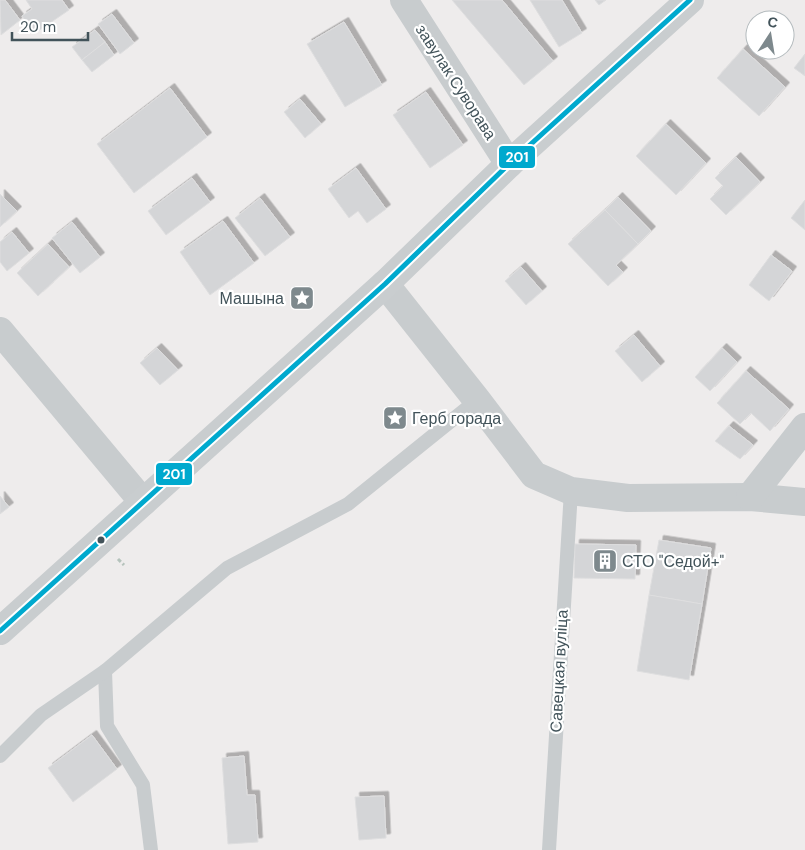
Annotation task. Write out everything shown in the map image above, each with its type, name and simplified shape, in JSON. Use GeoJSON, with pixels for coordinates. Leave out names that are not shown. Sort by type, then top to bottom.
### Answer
{"type":"FeatureCollection","features":[{"type":"Feature","properties":{"kind":"main road"},"geometry":{"type":"LineString","coordinates":[[0,631],[385,284],[509,164],[690,0]]}},
{"type":"Feature","properties":{"kind":"street","name":"завулак Суворава"},"geometry":{"type":"LineString","coordinates":[[404,0],[509,164]]}},
{"type":"Feature","properties":{"kind":"street"},"geometry":{"type":"LineString","coordinates":[[385,284],[478,400],[534,475],[571,491],[628,498],[750,497],[805,502]]}},
{"type":"Feature","properties":{"kind":"street"},"geometry":{"type":"LineString","coordinates":[[0,331],[143,502]]}},
{"type":"Feature","properties":{"kind":"street"},"geometry":{"type":"LineString","coordinates":[[750,497],[805,427]]}},
{"type":"Feature","properties":{"kind":"lane"},"geometry":{"type":"LineString","coordinates":[[0,756],[41,714],[105,671],[227,568],[348,504],[478,400]]}},
{"type":"Feature","properties":{"kind":"lane","name":"Савецкая вуліца"},"geometry":{"type":"LineString","coordinates":[[549,850],[571,491]]}},
{"type":"Feature","properties":{"kind":"lane"},"geometry":{"type":"LineString","coordinates":[[105,671],[108,726],[143,785],[151,850]]}},
{"type":"Feature","properties":{"kind":"building"},"geometry":{"type":"Polygon","coordinates":[[[0,0],[5,0],[20,20],[1,35],[0,0]]]}},
{"type":"Feature","properties":{"kind":"building"},"geometry":{"type":"Polygon","coordinates":[[[26,0],[62,0],[69,10],[34,34],[22,16],[32,9],[26,0]]]}},
{"type":"Feature","properties":{"kind":"building"},"geometry":{"type":"Polygon","coordinates":[[[452,0],[502,0],[553,61],[524,85],[452,0]]]}},
{"type":"Feature","properties":{"kind":"building"},"geometry":{"type":"Polygon","coordinates":[[[530,0],[562,0],[582,33],[559,47],[530,0]]]}},
{"type":"Feature","properties":{"kind":"building"},"geometry":{"type":"Polygon","coordinates":[[[595,0],[606,0],[599,5],[595,0]]]}},
{"type":"Feature","properties":{"kind":"building"},"geometry":{"type":"Polygon","coordinates":[[[112,14],[134,43],[120,54],[98,24],[112,14]]]}},
{"type":"Feature","properties":{"kind":"building"},"geometry":{"type":"Polygon","coordinates":[[[344,22],[382,85],[345,107],[307,44],[344,22]]]}},
{"type":"Feature","properties":{"kind":"building"},"geometry":{"type":"Polygon","coordinates":[[[95,30],[105,42],[82,60],[72,47],[95,30]]]}},
{"type":"Feature","properties":{"kind":"building"},"geometry":{"type":"Polygon","coordinates":[[[105,42],[114,55],[92,72],[82,60],[105,42]]]}},
{"type":"Feature","properties":{"kind":"building"},"geometry":{"type":"Polygon","coordinates":[[[743,49],[745,51],[745,60],[755,60],[785,87],[759,116],[717,78],[743,49]]]}},
{"type":"Feature","properties":{"kind":"building"},"geometry":{"type":"Polygon","coordinates":[[[805,54],[805,76],[794,68],[805,54]]]}},
{"type":"Feature","properties":{"kind":"building"},"geometry":{"type":"Polygon","coordinates":[[[170,88],[207,137],[134,193],[97,144],[170,88]]]}},
{"type":"Feature","properties":{"kind":"building"},"geometry":{"type":"Polygon","coordinates":[[[426,92],[463,145],[430,168],[393,115],[426,92]]]}},
{"type":"Feature","properties":{"kind":"building"},"geometry":{"type":"Polygon","coordinates":[[[300,99],[321,124],[305,138],[284,112],[300,99]]]}},
{"type":"Feature","properties":{"kind":"building"},"geometry":{"type":"Polygon","coordinates":[[[666,124],[706,163],[676,195],[636,156],[666,124]]]}},
{"type":"Feature","properties":{"kind":"building"},"geometry":{"type":"Polygon","coordinates":[[[736,157],[760,182],[726,215],[710,199],[723,186],[715,178],[736,157]]]}},
{"type":"Feature","properties":{"kind":"building"},"geometry":{"type":"Polygon","coordinates":[[[356,168],[386,209],[367,223],[358,211],[349,218],[328,189],[356,168]]]}},
{"type":"Feature","properties":{"kind":"building"},"geometry":{"type":"Polygon","coordinates":[[[192,178],[210,202],[166,235],[148,211],[192,178]]]}},
{"type":"Feature","properties":{"kind":"building"},"geometry":{"type":"Polygon","coordinates":[[[0,194],[17,211],[0,227],[0,194]]]}},
{"type":"Feature","properties":{"kind":"building"},"geometry":{"type":"Polygon","coordinates":[[[618,197],[651,231],[638,244],[605,210],[618,197]]]}},
{"type":"Feature","properties":{"kind":"building"},"geometry":{"type":"Polygon","coordinates":[[[260,198],[290,237],[265,256],[235,218],[260,198]]]}},
{"type":"Feature","properties":{"kind":"building"},"geometry":{"type":"Polygon","coordinates":[[[805,200],[805,230],[791,218],[805,200]]]}},
{"type":"Feature","properties":{"kind":"building"},"geometry":{"type":"Polygon","coordinates":[[[605,210],[638,244],[616,265],[623,272],[608,286],[568,244],[605,210]]]}},
{"type":"Feature","properties":{"kind":"building"},"geometry":{"type":"Polygon","coordinates":[[[223,221],[254,263],[210,295],[180,252],[223,221]]]}},
{"type":"Feature","properties":{"kind":"building"},"geometry":{"type":"Polygon","coordinates":[[[72,222],[100,257],[80,273],[52,238],[72,222]]]}},
{"type":"Feature","properties":{"kind":"building"},"geometry":{"type":"Polygon","coordinates":[[[12,232],[29,253],[7,271],[0,262],[0,242],[12,232]]]}},
{"type":"Feature","properties":{"kind":"building"},"geometry":{"type":"Polygon","coordinates":[[[48,244],[69,267],[38,296],[17,273],[48,244]]]}},
{"type":"Feature","properties":{"kind":"building"},"geometry":{"type":"Polygon","coordinates":[[[771,255],[792,271],[769,301],[749,285],[771,255]]]}},
{"type":"Feature","properties":{"kind":"building"},"geometry":{"type":"Polygon","coordinates":[[[521,267],[542,291],[526,305],[505,281],[521,267]]]}},
{"type":"Feature","properties":{"kind":"building"},"geometry":{"type":"Polygon","coordinates":[[[634,335],[660,366],[642,382],[615,351],[634,335]]]}},
{"type":"Feature","properties":{"kind":"building"},"geometry":{"type":"Polygon","coordinates":[[[157,348],[178,370],[160,385],[140,363],[157,348]]]}},
{"type":"Feature","properties":{"kind":"building"},"geometry":{"type":"Polygon","coordinates":[[[722,348],[737,362],[710,391],[695,377],[722,348]]]}},
{"type":"Feature","properties":{"kind":"building"},"geometry":{"type":"Polygon","coordinates":[[[746,371],[789,409],[770,431],[751,413],[740,424],[717,403],[746,371]]]}},
{"type":"Feature","properties":{"kind":"building"},"geometry":{"type":"Polygon","coordinates":[[[729,426],[753,445],[740,459],[715,441],[729,426]]]}},
{"type":"Feature","properties":{"kind":"building"},"geometry":{"type":"Polygon","coordinates":[[[0,496],[9,507],[0,514],[0,496]]]}},
{"type":"Feature","properties":{"kind":"building"},"geometry":{"type":"Polygon","coordinates":[[[659,540],[711,548],[702,604],[649,595],[659,540]]]}},
{"type":"Feature","properties":{"kind":"building","name":"СТО \"Седой+\""},"geometry":{"type":"Polygon","coordinates":[[[575,544],[636,545],[635,579],[574,578],[575,544]]]}},
{"type":"Feature","properties":{"kind":"building"},"geometry":{"type":"Polygon","coordinates":[[[649,595],[702,604],[689,680],[637,671],[649,595]]]}},
{"type":"Feature","properties":{"kind":"building"},"geometry":{"type":"Polygon","coordinates":[[[92,735],[117,769],[73,802],[48,768],[92,735]]]}},
{"type":"Feature","properties":{"kind":"building"},"geometry":{"type":"Polygon","coordinates":[[[244,756],[247,795],[255,795],[258,842],[228,844],[222,758],[244,756]]]}},
{"type":"Feature","properties":{"kind":"building"},"geometry":{"type":"Polygon","coordinates":[[[384,796],[386,838],[359,840],[355,797],[384,796]]]}},
{"type":"Feature","properties":{"kind":"transit line","name":"201"},"geometry":{"type":"LineString","coordinates":[[0,631],[385,284],[509,164],[690,0]]}},
{"type":"Feature","properties":{"kind":"place","name":"Машына"},"geometry":{"type":"Point","coordinates":[302,298]}},
{"type":"Feature","properties":{"kind":"place","name":"Герб горада"},"geometry":{"type":"Point","coordinates":[395,418]}},
{"type":"Feature","properties":{"kind":"place","name":"СТО \"Седой+\""},"geometry":{"type":"Point","coordinates":[605,561]}}]}
